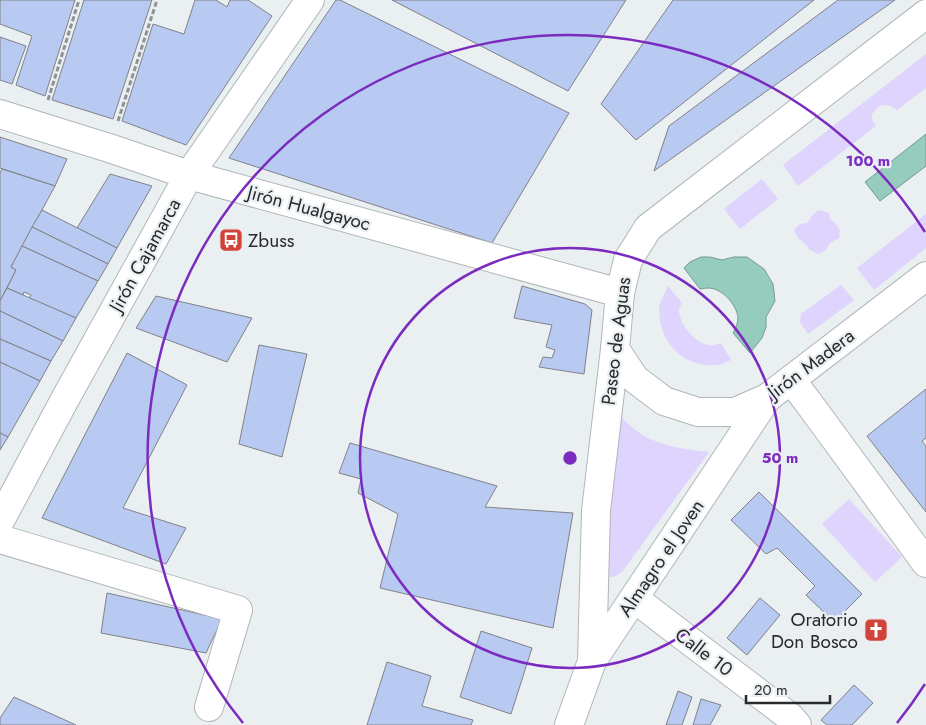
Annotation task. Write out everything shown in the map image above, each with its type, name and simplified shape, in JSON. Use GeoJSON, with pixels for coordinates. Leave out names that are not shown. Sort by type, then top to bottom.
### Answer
{"type":"FeatureCollection","features":[{"type":"Feature","properties":{"kind":"street","name":"Jirón Cajamarca"},"geometry":{"type":"LineString","coordinates":[[0,521],[189,175],[310,0]]}},
{"type":"Feature","properties":{"kind":"street","name":"Paseo de Aguas"},"geometry":{"type":"LineString","coordinates":[[592,661],[596,511],[620,294],[628,260],[648,228],[926,14]]}},
{"type":"Feature","properties":{"kind":"street","name":"Jirón Hualgayoc"},"geometry":{"type":"LineString","coordinates":[[0,114],[189,175],[620,294]]}},
{"type":"Feature","properties":{"kind":"street","name":"Jirón Madera"},"geometry":{"type":"LineString","coordinates":[[615,349],[635,379],[664,400],[698,412],[734,412],[767,398],[926,276]]}},
{"type":"Feature","properties":{"kind":"street"},"geometry":{"type":"LineString","coordinates":[[791,380],[926,563]]}},
{"type":"Feature","properties":{"kind":"street","name":"Almagro el Joven"},"geometry":{"type":"LineString","coordinates":[[569,725],[592,661],[767,398]]}},
{"type":"Feature","properties":{"kind":"street"},"geometry":{"type":"LineString","coordinates":[[0,539],[238,610],[209,707]]}},
{"type":"Feature","properties":{"kind":"street","name":"Calle 10"},"geometry":{"type":"LineString","coordinates":[[634,598],[791,722]]}},
{"type":"Feature","properties":{"kind":"path"},"geometry":{"type":"LineString","coordinates":[[39,126],[79,0]]}},
{"type":"Feature","properties":{"kind":"path"},"geometry":{"type":"LineString","coordinates":[[109,148],[157,0]]}},
{"type":"Feature","properties":{"kind":"shaded area"},"geometry":{"type":"Polygon","coordinates":[[[926,54],[926,88],[897,110],[888,105],[879,106],[872,114],[872,120],[876,126],[798,186],[783,165],[926,54]]]}},
{"type":"Feature","properties":{"kind":"shaded area"},"geometry":{"type":"Polygon","coordinates":[[[926,134],[926,166],[880,201],[865,182],[926,134]]]}},
{"type":"Feature","properties":{"kind":"shaded area"},"geometry":{"type":"Polygon","coordinates":[[[762,179],[778,199],[740,229],[724,209],[762,179]]]}},
{"type":"Feature","properties":{"kind":"shaded area"},"geometry":{"type":"Polygon","coordinates":[[[820,210],[829,213],[830,219],[840,230],[839,238],[830,243],[825,251],[818,254],[810,250],[798,238],[794,230],[800,224],[807,223],[814,213],[820,210]]]}},
{"type":"Feature","properties":{"kind":"shaded area"},"geometry":{"type":"Polygon","coordinates":[[[926,214],[926,248],[874,290],[857,268],[926,214]]]}},
{"type":"Feature","properties":{"kind":"shaded area"},"geometry":{"type":"Polygon","coordinates":[[[701,257],[722,260],[734,257],[747,257],[764,269],[773,284],[775,301],[766,317],[766,327],[762,338],[750,353],[733,333],[738,317],[728,298],[713,289],[700,289],[684,268],[690,262],[701,257]]]}},
{"type":"Feature","properties":{"kind":"shaded area"},"geometry":{"type":"Polygon","coordinates":[[[841,285],[854,300],[808,334],[800,322],[801,314],[841,285]]]}},
{"type":"Feature","properties":{"kind":"shaded area"},"geometry":{"type":"Polygon","coordinates":[[[668,286],[682,303],[679,309],[680,315],[685,327],[693,337],[698,341],[712,345],[721,343],[731,360],[718,365],[696,363],[679,354],[672,347],[662,329],[659,308],[668,286]]]}},
{"type":"Feature","properties":{"kind":"shaded area"},"geometry":{"type":"Polygon","coordinates":[[[620,416],[638,432],[657,442],[709,452],[622,572],[614,577],[609,577],[606,573],[606,562],[620,416]]]}},
{"type":"Feature","properties":{"kind":"shaded area"},"geometry":{"type":"Polygon","coordinates":[[[849,499],[902,557],[875,582],[822,524],[849,499]]]}},
{"type":"Feature","properties":{"kind":"building"},"geometry":{"type":"Polygon","coordinates":[[[0,0],[75,0],[45,96],[16,85],[32,36],[0,24],[0,0]]]}},
{"type":"Feature","properties":{"kind":"building"},"geometry":{"type":"Polygon","coordinates":[[[84,0],[152,0],[113,119],[52,100],[84,0]]]}},
{"type":"Feature","properties":{"kind":"building"},"geometry":{"type":"Polygon","coordinates":[[[195,0],[216,0],[227,7],[230,0],[248,0],[272,16],[186,145],[122,121],[153,24],[184,34],[195,0]]]}},
{"type":"Feature","properties":{"kind":"building"},"geometry":{"type":"Polygon","coordinates":[[[336,0],[340,0],[569,113],[492,243],[229,158],[336,0]]]}},
{"type":"Feature","properties":{"kind":"building"},"geometry":{"type":"Polygon","coordinates":[[[392,0],[626,0],[568,91],[392,0]]]}},
{"type":"Feature","properties":{"kind":"building"},"geometry":{"type":"Polygon","coordinates":[[[673,0],[814,0],[636,140],[601,104],[673,0]]]}},
{"type":"Feature","properties":{"kind":"building"},"geometry":{"type":"Polygon","coordinates":[[[838,0],[895,0],[654,171],[669,126],[838,0]]]}},
{"type":"Feature","properties":{"kind":"building"},"geometry":{"type":"Polygon","coordinates":[[[0,37],[26,46],[12,84],[0,80],[0,37]]]}},
{"type":"Feature","properties":{"kind":"building"},"geometry":{"type":"Polygon","coordinates":[[[0,137],[67,159],[55,186],[0,168],[0,137]]]}},
{"type":"Feature","properties":{"kind":"building"},"geometry":{"type":"Polygon","coordinates":[[[2,169],[55,186],[11,267],[16,270],[0,301],[0,173],[2,169]]]}},
{"type":"Feature","properties":{"kind":"building"},"geometry":{"type":"Polygon","coordinates":[[[110,174],[152,186],[117,248],[77,228],[110,174]]]}},
{"type":"Feature","properties":{"kind":"building"},"geometry":{"type":"Polygon","coordinates":[[[42,210],[117,248],[108,264],[32,227],[42,210]]]}},
{"type":"Feature","properties":{"kind":"building"},"geometry":{"type":"Polygon","coordinates":[[[32,227],[108,264],[98,281],[22,246],[32,227]]]}},
{"type":"Feature","properties":{"kind":"building"},"geometry":{"type":"Polygon","coordinates":[[[22,246],[98,281],[76,318],[29,298],[31,295],[24,292],[23,295],[7,288],[16,270],[11,267],[22,246]]]}},
{"type":"Feature","properties":{"kind":"building"},"geometry":{"type":"Polygon","coordinates":[[[522,286],[585,304],[592,310],[584,374],[539,367],[543,357],[552,358],[555,350],[546,347],[552,325],[514,318],[522,286]]]}},
{"type":"Feature","properties":{"kind":"building"},"geometry":{"type":"Polygon","coordinates":[[[7,288],[76,318],[63,341],[0,311],[0,301],[7,288]]]}},
{"type":"Feature","properties":{"kind":"building"},"geometry":{"type":"Polygon","coordinates":[[[156,296],[252,318],[227,362],[136,328],[156,296]]]}},
{"type":"Feature","properties":{"kind":"building"},"geometry":{"type":"Polygon","coordinates":[[[0,311],[63,341],[51,361],[0,339],[0,311]]]}},
{"type":"Feature","properties":{"kind":"building"},"geometry":{"type":"Polygon","coordinates":[[[0,339],[51,361],[40,381],[0,362],[0,339]]]}},
{"type":"Feature","properties":{"kind":"building"},"geometry":{"type":"Polygon","coordinates":[[[259,345],[307,354],[282,457],[239,444],[259,345]]]}},
{"type":"Feature","properties":{"kind":"building"},"geometry":{"type":"Polygon","coordinates":[[[127,353],[187,385],[123,508],[186,528],[166,564],[42,518],[127,353]]]}},
{"type":"Feature","properties":{"kind":"building"},"geometry":{"type":"Polygon","coordinates":[[[0,362],[40,381],[8,437],[0,433],[0,362]]]}},
{"type":"Feature","properties":{"kind":"building"},"geometry":{"type":"Polygon","coordinates":[[[926,389],[926,438],[922,441],[926,446],[926,512],[867,436],[926,389]]]}},
{"type":"Feature","properties":{"kind":"building"},"geometry":{"type":"Polygon","coordinates":[[[0,433],[8,437],[0,450],[0,433]]]}},
{"type":"Feature","properties":{"kind":"building"},"geometry":{"type":"Polygon","coordinates":[[[350,443],[497,486],[485,507],[573,513],[553,628],[380,588],[398,514],[358,493],[361,479],[339,473],[350,443]]]}},
{"type":"Feature","properties":{"kind":"building"},"geometry":{"type":"Polygon","coordinates":[[[759,492],[862,594],[834,622],[806,595],[815,586],[777,548],[766,554],[731,520],[759,492]]]}},
{"type":"Feature","properties":{"kind":"building"},"geometry":{"type":"Polygon","coordinates":[[[107,593],[222,619],[206,653],[101,633],[107,593]]]}},
{"type":"Feature","properties":{"kind":"building"},"geometry":{"type":"Polygon","coordinates":[[[760,598],[780,615],[747,655],[727,638],[760,598]]]}},
{"type":"Feature","properties":{"kind":"building"},"geometry":{"type":"Polygon","coordinates":[[[481,631],[532,648],[511,714],[460,697],[481,631]]]}},
{"type":"Feature","properties":{"kind":"building"},"geometry":{"type":"Polygon","coordinates":[[[387,662],[431,676],[422,706],[473,720],[471,725],[367,725],[387,662]]]}},
{"type":"Feature","properties":{"kind":"building"},"geometry":{"type":"Polygon","coordinates":[[[854,685],[873,703],[852,725],[827,725],[821,720],[854,685]]]}},
{"type":"Feature","properties":{"kind":"building"},"geometry":{"type":"Polygon","coordinates":[[[678,691],[692,697],[682,725],[666,725],[678,691]]]}},
{"type":"Feature","properties":{"kind":"building"},"geometry":{"type":"Polygon","coordinates":[[[14,697],[76,725],[0,725],[0,718],[14,697]]]}},
{"type":"Feature","properties":{"kind":"building"},"geometry":{"type":"Polygon","coordinates":[[[701,699],[721,705],[710,725],[693,725],[701,699]]]}},
{"type":"Feature","properties":{"kind":"place","name":"Zbuss"},"geometry":{"type":"Point","coordinates":[231,240]}},
{"type":"Feature","properties":{"kind":"place","name":"Oratorio Don Bosco"},"geometry":{"type":"Point","coordinates":[876,630]}}]}
